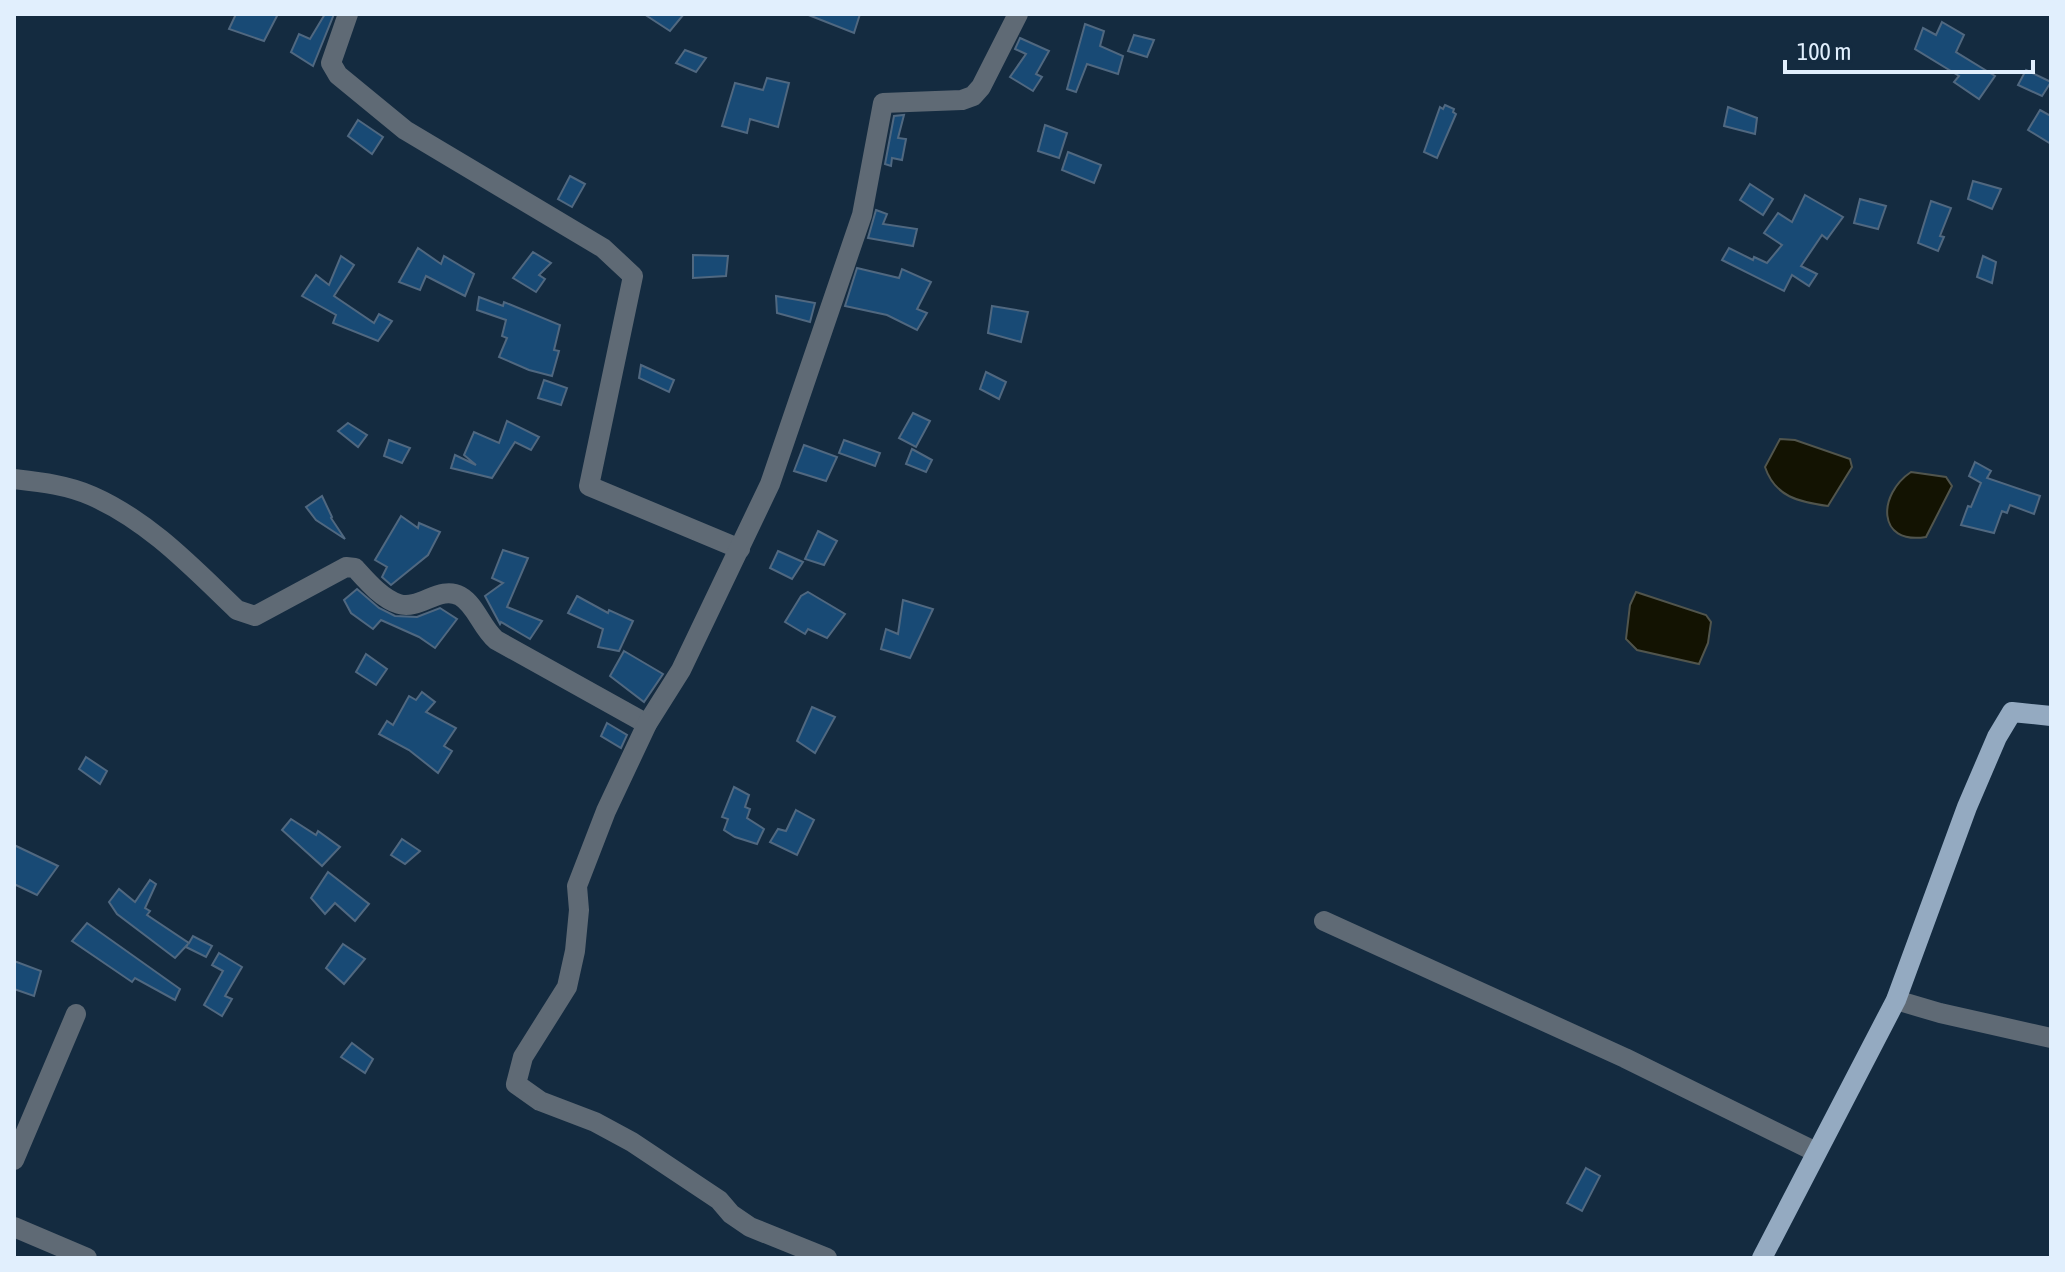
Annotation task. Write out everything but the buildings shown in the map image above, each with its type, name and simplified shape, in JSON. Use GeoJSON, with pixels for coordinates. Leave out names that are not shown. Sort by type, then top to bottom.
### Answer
{"type":"FeatureCollection","features":[{"type":"Feature","properties":{"kind":"main road"},"geometry":{"type":"LineString","coordinates":[[1762,1258],[1896,1000],[1967,807],[1997,737],[2012,712],[2051,716]]}},
{"type":"Feature","properties":{"kind":"street"},"geometry":{"type":"LineString","coordinates":[[348,14],[331,63],[338,75],[405,130],[603,248],[633,276],[589,486],[740,549]]}},
{"type":"Feature","properties":{"kind":"street"},"geometry":{"type":"LineString","coordinates":[[827,1258],[750,1227],[731,1214],[719,1200],[632,1142],[595,1122],[540,1101],[516,1084],[523,1057],[567,987],[575,951],[579,910],[577,886],[606,811],[647,724],[681,670],[770,484],[862,215],[883,103],[962,100],[973,96],[981,87],[1018,14]]}},
{"type":"Feature","properties":{"kind":"street"},"geometry":{"type":"LineString","coordinates":[[14,479],[77,490],[142,524],[237,610],[247,615],[255,616],[346,567],[355,568],[372,586],[397,604],[415,603],[447,592],[457,594],[469,602],[487,632],[496,640],[647,724]]}},
{"type":"Feature","properties":{"kind":"street"},"geometry":{"type":"LineString","coordinates":[[1324,921],[1625,1058],[1816,1152]]}},
{"type":"Feature","properties":{"kind":"street"},"geometry":{"type":"LineString","coordinates":[[1896,1000],[2051,1038]]}},
{"type":"Feature","properties":{"kind":"street"},"geometry":{"type":"LineString","coordinates":[[14,1160],[76,1014]]}},
{"type":"Feature","properties":{"kind":"street"},"geometry":{"type":"LineString","coordinates":[[14,1227],[87,1258]]}},
{"type":"Feature","properties":{"kind":"shaded area"},"geometry":{"type":"Polygon","coordinates":[[[1780,439],[1795,440],[1850,459],[1852,467],[1828,506],[1789,496],[1769,477],[1765,467],[1780,439]]]}},
{"type":"Feature","properties":{"kind":"shaded area"},"geometry":{"type":"Polygon","coordinates":[[[1911,472],[1946,477],[1952,486],[1926,537],[1898,533],[1887,516],[1892,493],[1911,472]]]}},
{"type":"Feature","properties":{"kind":"shaded area"},"geometry":{"type":"Polygon","coordinates":[[[1636,592],[1706,615],[1711,622],[1708,643],[1699,664],[1637,650],[1626,639],[1630,605],[1636,592]]]}}]}
